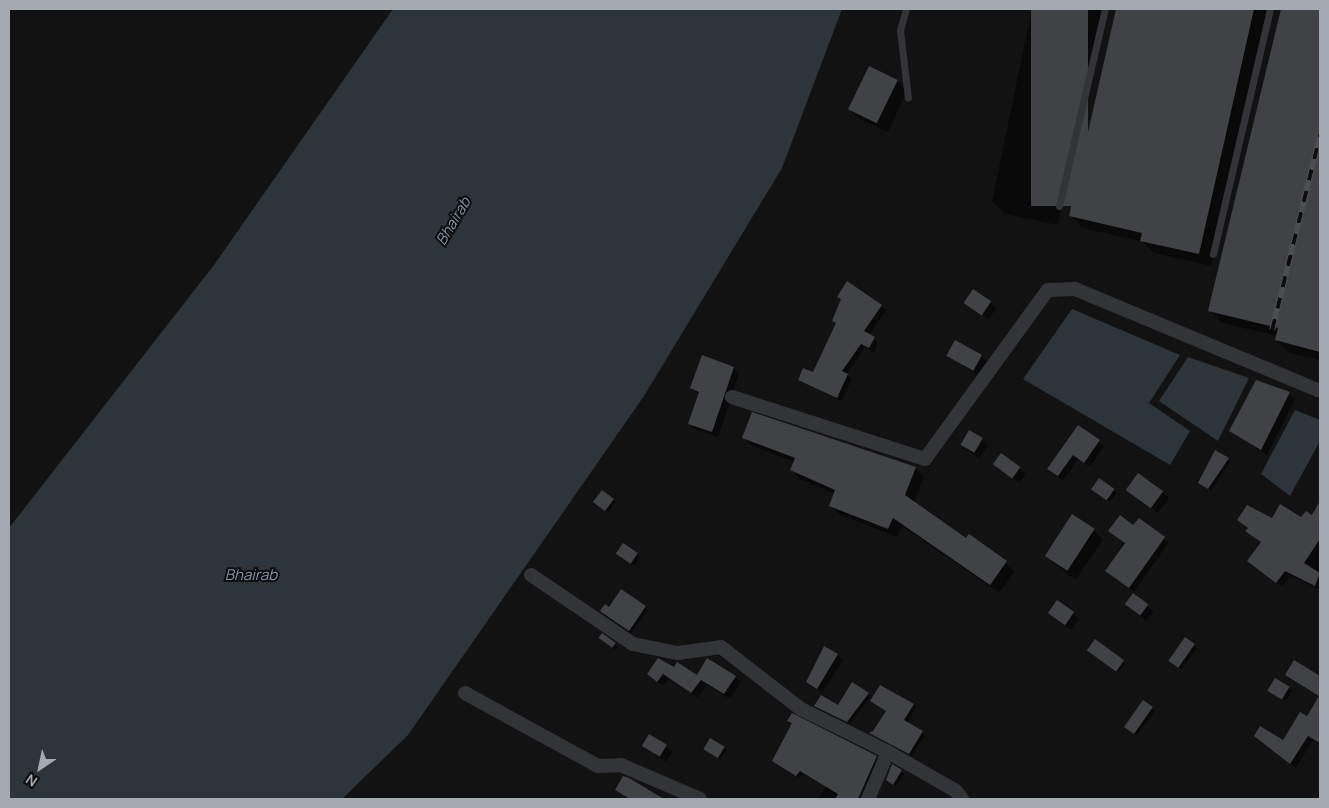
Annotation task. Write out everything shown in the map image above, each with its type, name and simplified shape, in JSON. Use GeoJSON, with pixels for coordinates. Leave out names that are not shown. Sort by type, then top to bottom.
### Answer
{"type":"FeatureCollection","features":[{"type":"Feature","properties":{"kind":"street"},"geometry":{"type":"LineString","coordinates":[[732,397],[926,459],[1048,290],[1075,289],[1320,391]]}},
{"type":"Feature","properties":{"kind":"street"},"geometry":{"type":"LineString","coordinates":[[531,576],[633,644],[678,653],[721,647],[801,709],[888,752],[956,791],[962,799]]}},
{"type":"Feature","properties":{"kind":"street"},"geometry":{"type":"LineString","coordinates":[[465,693],[598,766],[621,765],[700,799]]}},
{"type":"Feature","properties":{"kind":"street"},"geometry":{"type":"LineString","coordinates":[[868,799],[888,752]]}},
{"type":"Feature","properties":{"kind":"lane"},"geometry":{"type":"LineString","coordinates":[[906,9],[900,30],[908,98]]}},
{"type":"Feature","properties":{"kind":"lane"},"geometry":{"type":"LineString","coordinates":[[1059,206],[1105,9]]}},
{"type":"Feature","properties":{"kind":"lane"},"geometry":{"type":"LineString","coordinates":[[1214,254],[1270,9]]}},
{"type":"Feature","properties":{"kind":"water","name":"Bhairab"},"geometry":{"type":"Polygon","coordinates":[[[393,9],[842,9],[782,168],[644,396],[408,735],[342,799],[9,799],[9,528],[214,265],[393,9]]]}},
{"type":"Feature","properties":{"kind":"water"},"geometry":{"type":"Polygon","coordinates":[[[1072,309],[1180,355],[1149,403],[1190,431],[1170,465],[1023,379],[1072,309]]]}},
{"type":"Feature","properties":{"kind":"water"},"geometry":{"type":"Polygon","coordinates":[[[1188,357],[1249,378],[1218,441],[1159,401],[1188,357]]]}},
{"type":"Feature","properties":{"kind":"water"},"geometry":{"type":"Polygon","coordinates":[[[1295,410],[1320,420],[1320,441],[1290,496],[1261,474],[1295,410]]]}},
{"type":"Feature","properties":{"kind":"building"},"geometry":{"type":"Polygon","coordinates":[[[1031,9],[1088,9],[1088,206],[1031,206],[1031,9]]]}},
{"type":"Feature","properties":{"kind":"building"},"geometry":{"type":"Polygon","coordinates":[[[1116,9],[1254,9],[1199,254],[1140,241],[1142,233],[1069,216],[1116,9]]]}},
{"type":"Feature","properties":{"kind":"building"},"geometry":{"type":"Polygon","coordinates":[[[1281,9],[1320,9],[1320,352],[1275,340],[1278,328],[1208,311],[1281,9]]]}},
{"type":"Feature","properties":{"kind":"building"},"geometry":{"type":"Polygon","coordinates":[[[869,66],[898,80],[877,123],[848,109],[869,66]]]}},
{"type":"Feature","properties":{"kind":"building"},"geometry":{"type":"Polygon","coordinates":[[[847,281],[882,305],[864,331],[875,337],[869,348],[861,344],[842,371],[848,374],[837,398],[798,380],[803,368],[813,372],[836,323],[832,321],[841,299],[837,297],[847,281]]]}},
{"type":"Feature","properties":{"kind":"building"},"geometry":{"type":"Polygon","coordinates":[[[973,289],[991,301],[982,315],[963,303],[973,289]]]}},
{"type":"Feature","properties":{"kind":"building"},"geometry":{"type":"Polygon","coordinates":[[[955,340],[982,355],[973,371],[946,356],[955,340]]]}},
{"type":"Feature","properties":{"kind":"building"},"geometry":{"type":"Polygon","coordinates":[[[702,355],[734,367],[712,432],[688,424],[699,392],[690,388],[702,355]]]}},
{"type":"Feature","properties":{"kind":"building"},"geometry":{"type":"Polygon","coordinates":[[[1256,380],[1290,392],[1261,450],[1229,431],[1256,380]]]}},
{"type":"Feature","properties":{"kind":"building"},"geometry":{"type":"Polygon","coordinates":[[[752,412],[916,467],[905,495],[966,538],[969,534],[1007,561],[990,585],[893,518],[888,529],[829,506],[835,490],[790,470],[795,458],[742,438],[752,412]]]}},
{"type":"Feature","properties":{"kind":"building"},"geometry":{"type":"Polygon","coordinates":[[[1078,425],[1100,440],[1084,463],[1073,455],[1058,476],[1047,469],[1078,425]]]}},
{"type":"Feature","properties":{"kind":"building"},"geometry":{"type":"Polygon","coordinates":[[[969,430],[983,438],[974,453],[960,445],[969,430]]]}},
{"type":"Feature","properties":{"kind":"building"},"geometry":{"type":"Polygon","coordinates":[[[1215,450],[1229,458],[1208,489],[1198,483],[1215,450]]]}},
{"type":"Feature","properties":{"kind":"building"},"geometry":{"type":"Polygon","coordinates":[[[1001,453],[1020,467],[1012,478],[993,464],[1001,453]]]}},
{"type":"Feature","properties":{"kind":"building"},"geometry":{"type":"Polygon","coordinates":[[[1138,473],[1163,491],[1151,508],[1126,490],[1138,473]]]}},
{"type":"Feature","properties":{"kind":"building"},"geometry":{"type":"Polygon","coordinates":[[[1099,478],[1115,489],[1107,500],[1091,489],[1099,478]]]}},
{"type":"Feature","properties":{"kind":"building"},"geometry":{"type":"Polygon","coordinates":[[[602,490],[614,499],[605,511],[593,502],[602,490]]]}},
{"type":"Feature","properties":{"kind":"building"},"geometry":{"type":"Polygon","coordinates":[[[1320,501],[1320,539],[1304,563],[1320,573],[1315,586],[1285,571],[1276,583],[1247,561],[1261,542],[1245,531],[1248,528],[1237,520],[1247,505],[1272,518],[1280,504],[1301,517],[1306,511],[1312,515],[1320,501]]]}},
{"type":"Feature","properties":{"kind":"building"},"geometry":{"type":"Polygon","coordinates":[[[1072,514],[1095,529],[1067,571],[1045,556],[1072,514]]]}},
{"type":"Feature","properties":{"kind":"building"},"geometry":{"type":"Polygon","coordinates":[[[1120,515],[1133,525],[1139,518],[1165,537],[1129,588],[1105,571],[1125,543],[1108,531],[1120,515]]]}},
{"type":"Feature","properties":{"kind":"building"},"geometry":{"type":"Polygon","coordinates":[[[623,543],[638,553],[631,564],[616,554],[623,543]]]}},
{"type":"Feature","properties":{"kind":"building"},"geometry":{"type":"Polygon","coordinates":[[[621,589],[646,606],[629,631],[600,611],[605,604],[609,607],[621,589]]]}},
{"type":"Feature","properties":{"kind":"building"},"geometry":{"type":"Polygon","coordinates":[[[1133,593],[1148,604],[1140,615],[1125,604],[1133,593]]]}},
{"type":"Feature","properties":{"kind":"building"},"geometry":{"type":"Polygon","coordinates":[[[1057,600],[1074,612],[1065,625],[1048,613],[1057,600]]]}},
{"type":"Feature","properties":{"kind":"building"},"geometry":{"type":"Polygon","coordinates":[[[602,633],[616,643],[612,648],[598,638],[602,633]]]}},
{"type":"Feature","properties":{"kind":"building"},"geometry":{"type":"Polygon","coordinates":[[[1185,637],[1195,644],[1178,668],[1168,661],[1185,637]]]}},
{"type":"Feature","properties":{"kind":"building"},"geometry":{"type":"Polygon","coordinates":[[[1095,639],[1124,660],[1116,671],[1087,650],[1095,639]]]}},
{"type":"Feature","properties":{"kind":"building"},"geometry":{"type":"Polygon","coordinates":[[[824,646],[838,654],[817,689],[806,682],[824,646]]]}},
{"type":"Feature","properties":{"kind":"building"},"geometry":{"type":"Polygon","coordinates":[[[658,658],[674,667],[677,662],[697,675],[707,658],[736,676],[724,694],[701,680],[691,693],[663,674],[657,682],[647,674],[658,658]]]}},
{"type":"Feature","properties":{"kind":"building"},"geometry":{"type":"Polygon","coordinates":[[[1294,660],[1320,676],[1320,743],[1308,736],[1290,764],[1254,736],[1260,726],[1283,740],[1300,712],[1307,716],[1319,696],[1285,675],[1294,660]]]}},
{"type":"Feature","properties":{"kind":"building"},"geometry":{"type":"Polygon","coordinates":[[[1275,678],[1290,687],[1282,700],[1267,691],[1275,678]]]}},
{"type":"Feature","properties":{"kind":"building"},"geometry":{"type":"Polygon","coordinates":[[[852,682],[869,693],[847,722],[814,706],[821,695],[838,705],[852,682]]]}},
{"type":"Feature","properties":{"kind":"building"},"geometry":{"type":"Polygon","coordinates":[[[880,685],[914,704],[904,720],[923,731],[909,754],[869,733],[873,731],[886,711],[870,701],[880,685]]]}},
{"type":"Feature","properties":{"kind":"building"},"geometry":{"type":"Polygon","coordinates":[[[1143,700],[1153,707],[1134,734],[1124,727],[1143,700]]]}},
{"type":"Feature","properties":{"kind":"building"},"geometry":{"type":"Polygon","coordinates":[[[792,713],[877,756],[858,799],[835,799],[838,794],[800,771],[796,776],[772,761],[792,723],[787,721],[792,713]]]}},
{"type":"Feature","properties":{"kind":"building"},"geometry":{"type":"Polygon","coordinates":[[[649,734],[667,745],[660,757],[642,746],[649,734]]]}},
{"type":"Feature","properties":{"kind":"building"},"geometry":{"type":"Polygon","coordinates":[[[710,738],[725,747],[718,758],[703,749],[710,738]]]}},
{"type":"Feature","properties":{"kind":"building"},"geometry":{"type":"Polygon","coordinates":[[[892,764],[902,770],[893,785],[886,780],[892,764]]]}},
{"type":"Feature","properties":{"kind":"building"},"geometry":{"type":"Polygon","coordinates":[[[623,776],[664,799],[630,799],[615,790],[623,776]]]}},
{"type":"Feature","properties":{"kind":"railway"},"geometry":{"type":"LineString","coordinates":[[1272,330],[1320,135]]}}]}
